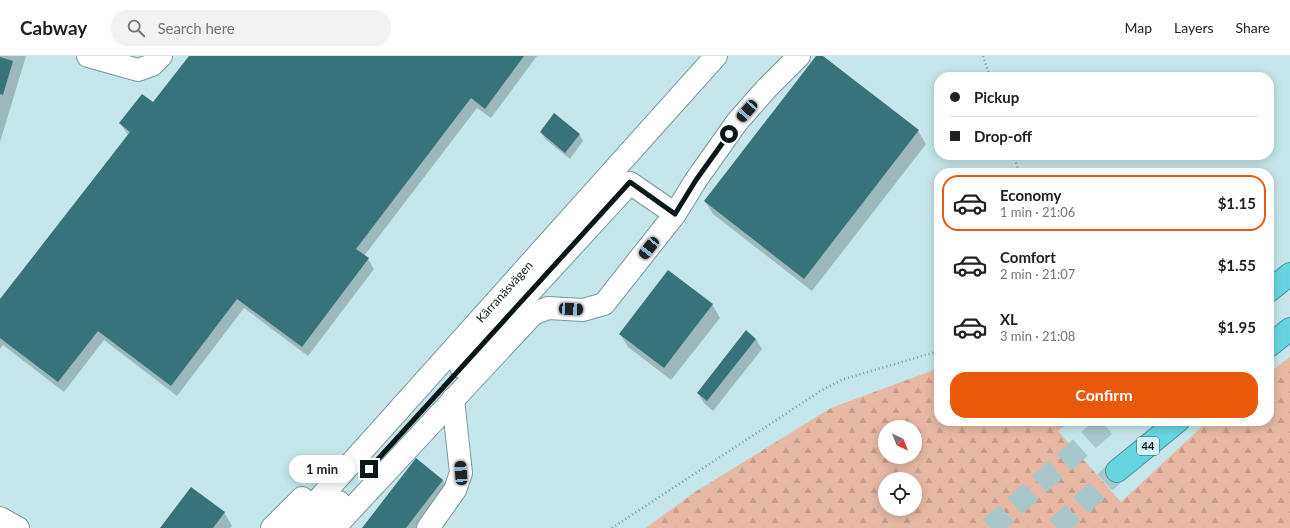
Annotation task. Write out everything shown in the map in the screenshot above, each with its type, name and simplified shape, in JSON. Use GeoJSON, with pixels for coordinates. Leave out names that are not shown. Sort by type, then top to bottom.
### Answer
{"type":"FeatureCollection","features":[{"type":"Feature","properties":{"kind":"highway"},"geometry":{"type":"LineString","coordinates":[[1274,287],[1290,274]]}},
{"type":"Feature","properties":{"kind":"highway"},"geometry":{"type":"LineString","coordinates":[[1274,342],[1290,329]]}},
{"type":"Feature","properties":{"kind":"highway","name":"44"},"geometry":{"type":"LineString","coordinates":[[1117,471],[1172,426]]}},
{"type":"Feature","properties":{"kind":"street"},"geometry":{"type":"LineString","coordinates":[[88,56],[138,70],[152,65],[161,56]]}},
{"type":"Feature","properties":{"kind":"street","name":"Kärranäsvägen"},"geometry":{"type":"LineString","coordinates":[[293,528],[716,56]]}},
{"type":"Feature","properties":{"kind":"street"},"geometry":{"type":"LineString","coordinates":[[334,528],[533,314],[548,308],[583,310],[604,304],[675,214],[696,180],[737,122],[766,88],[799,56]]}},
{"type":"Feature","properties":{"kind":"street"},"geometry":{"type":"LineString","coordinates":[[315,528],[630,182],[675,214]]}},
{"type":"Feature","properties":{"kind":"street"},"geometry":{"type":"LineString","coordinates":[[272,528],[365,431],[567,210],[586,200]]}},
{"type":"Feature","properties":{"kind":"street"},"geometry":{"type":"LineString","coordinates":[[428,528],[455,490],[461,473],[453,399]]}},
{"type":"Feature","properties":{"kind":"street"},"geometry":{"type":"LineString","coordinates":[[0,518],[18,528]]}},
{"type":"Feature","properties":{"kind":"path"},"geometry":{"type":"LineString","coordinates":[[983,56],[988,72]]}},
{"type":"Feature","properties":{"kind":"path"},"geometry":{"type":"LineString","coordinates":[[612,528],[822,390],[844,379],[934,352]]}},
{"type":"Feature","properties":{"kind":"green space"},"geometry":{"type":"Polygon","coordinates":[[[1290,357],[1290,528],[646,528],[695,492],[831,408],[934,370],[934,426],[1064,426],[1058,431],[1121,502],[1203,426],[1274,426],[1274,369],[1290,357]]]}},
{"type":"Feature","properties":{"kind":"building"},"geometry":{"type":"Polygon","coordinates":[[[189,56],[524,56],[485,109],[471,98],[356,249],[369,258],[302,347],[237,299],[171,386],[98,331],[58,382],[0,338],[0,299],[130,132],[119,123],[142,94],[153,102],[189,56]]]}},
{"type":"Feature","properties":{"kind":"building"},"geometry":{"type":"Polygon","coordinates":[[[816,56],[823,56],[919,130],[804,279],[704,201],[816,56]]]}},
{"type":"Feature","properties":{"kind":"building"},"geometry":{"type":"Polygon","coordinates":[[[0,57],[13,61],[3,95],[0,94],[0,57]]]}},
{"type":"Feature","properties":{"kind":"building"},"geometry":{"type":"Polygon","coordinates":[[[554,113],[580,134],[565,153],[540,132],[554,113]]]}},
{"type":"Feature","properties":{"kind":"building"},"geometry":{"type":"Polygon","coordinates":[[[668,270],[713,304],[664,368],[619,334],[668,270]]]}},
{"type":"Feature","properties":{"kind":"building"},"geometry":{"type":"Polygon","coordinates":[[[746,330],[756,339],[707,401],[697,393],[746,330]]]}},
{"type":"Feature","properties":{"kind":"building"},"geometry":{"type":"Polygon","coordinates":[[[416,458],[443,480],[406,528],[362,528],[416,458]]]}},
{"type":"Feature","properties":{"kind":"building"},"geometry":{"type":"Polygon","coordinates":[[[191,487],[225,512],[213,528],[160,528],[191,487]]]}},
{"type":"Feature","properties":{"kind":"tunnel"},"geometry":{"type":"LineString","coordinates":[[990,528],[1104,426]]}},
{"type":"Feature","properties":{"kind":"tunnel"},"geometry":{"type":"LineString","coordinates":[[1057,528],[1117,471]]}},
{"type":"Feature","properties":{"kind":"route"},"geometry":{"type":"LineString","coordinates":[[369,469],[630,182],[675,214],[696,180],[729,134]]}}]}
